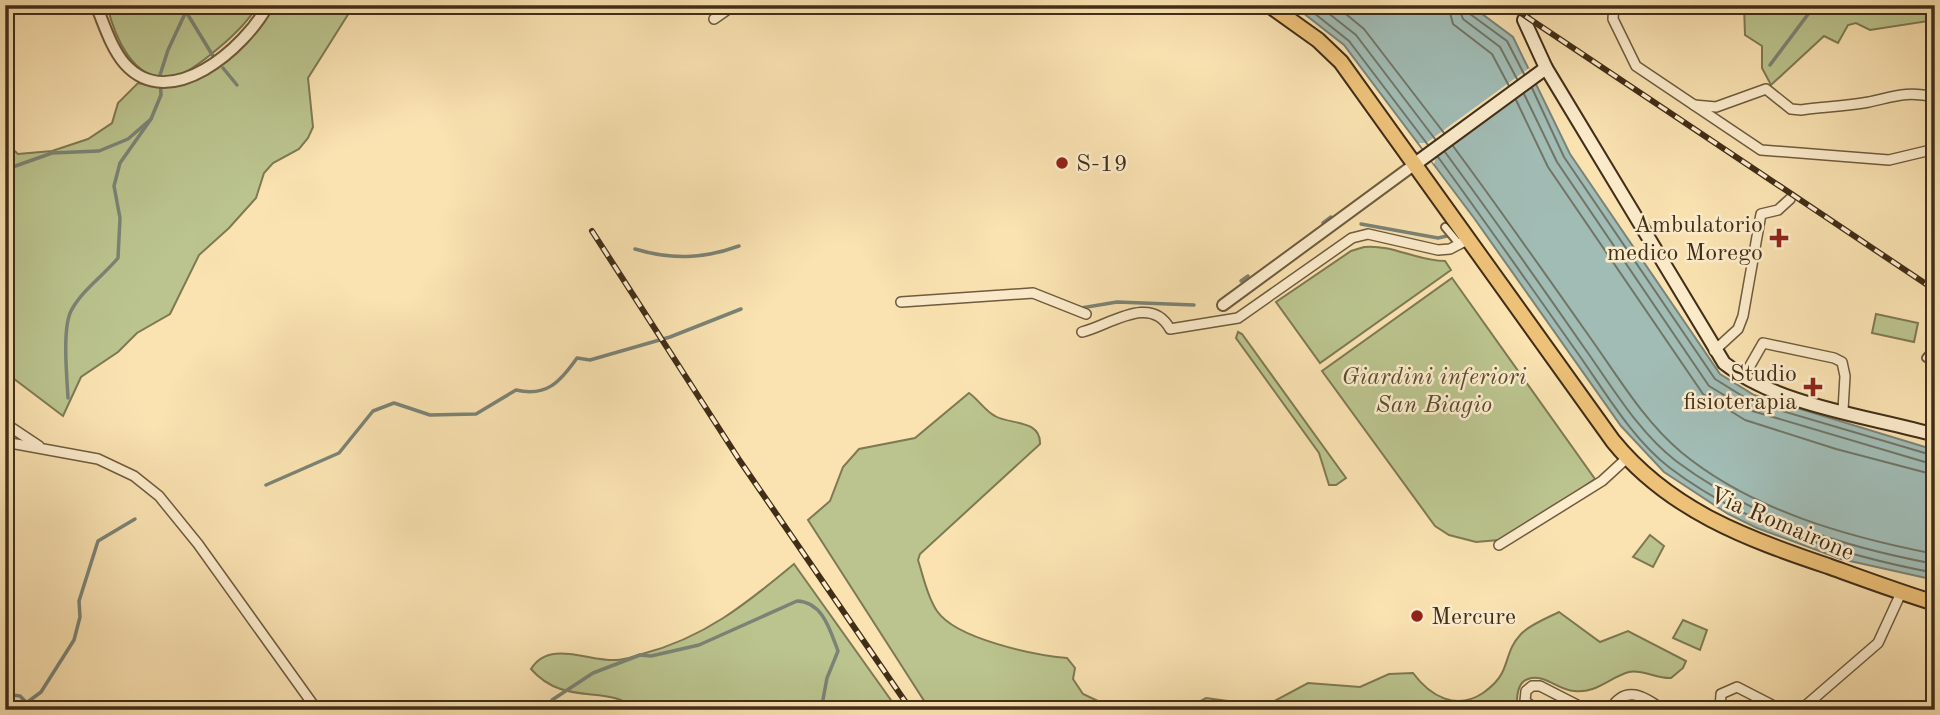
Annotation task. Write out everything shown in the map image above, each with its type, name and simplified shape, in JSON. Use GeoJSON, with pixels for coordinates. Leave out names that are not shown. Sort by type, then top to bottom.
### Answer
{"type":"FeatureCollection","features":[{"type":"Feature","properties":{"kind":"main road","name":"Via Romairone"},"geometry":{"type":"LineString","coordinates":[[1269,5],[1318,40],[1341,62],[1421,159],[1464,242],[1627,458],[1682,503],[1719,524],[1769,547],[1935,603]]}},
{"type":"Feature","properties":{"kind":"main road"},"geometry":{"type":"LineString","coordinates":[[1524,20],[1546,68],[1714,351],[1743,378],[1773,393],[1935,435]]}},
{"type":"Feature","properties":{"kind":"main road"},"geometry":{"type":"LineString","coordinates":[[1421,159],[1546,68]]}},
{"type":"Feature","properties":{"kind":"street"},"geometry":{"type":"LineString","coordinates":[[96,5],[123,63],[144,78],[167,82],[184,79],[212,64],[236,46],[268,5]]}},
{"type":"Feature","properties":{"kind":"street"},"geometry":{"type":"LineString","coordinates":[[714,19],[734,5]]}},
{"type":"Feature","properties":{"kind":"street"},"geometry":{"type":"LineString","coordinates":[[1614,5],[1613,19],[1636,66],[1766,151],[1889,160],[1935,149]]}},
{"type":"Feature","properties":{"kind":"street"},"geometry":{"type":"LineString","coordinates":[[1692,105],[1716,107],[1766,89],[1791,109],[1801,110],[1912,92],[1935,97]]}},
{"type":"Feature","properties":{"kind":"street"},"geometry":{"type":"LineString","coordinates":[[1223,306],[1421,159]]}},
{"type":"Feature","properties":{"kind":"street"},"geometry":{"type":"LineString","coordinates":[[1714,351],[1738,329],[1743,316],[1761,214],[1778,210],[1790,199]]}},
{"type":"Feature","properties":{"kind":"street"},"geometry":{"type":"LineString","coordinates":[[1445,227],[1464,242]]}},
{"type":"Feature","properties":{"kind":"street"},"geometry":{"type":"LineString","coordinates":[[1082,332],[1124,314],[1161,316],[1170,329],[1238,318],[1352,238],[1368,234],[1438,250],[1464,242]]}},
{"type":"Feature","properties":{"kind":"street"},"geometry":{"type":"LineString","coordinates":[[901,302],[1033,293],[1086,314]]}},
{"type":"Feature","properties":{"kind":"street"},"geometry":{"type":"LineString","coordinates":[[1743,378],[1763,343],[1839,360],[1845,370],[1843,410]]}},
{"type":"Feature","properties":{"kind":"street"},"geometry":{"type":"LineString","coordinates":[[1935,347],[1926,358],[1935,361]]}},
{"type":"Feature","properties":{"kind":"street"},"geometry":{"type":"LineString","coordinates":[[9,411],[9,426],[43,449]]}},
{"type":"Feature","properties":{"kind":"street"},"geometry":{"type":"LineString","coordinates":[[5,442],[72,452],[110,464],[134,476],[159,496],[198,544],[317,710]]}},
{"type":"Feature","properties":{"kind":"street"},"geometry":{"type":"LineString","coordinates":[[1499,545],[1602,481],[1627,458]]}},
{"type":"Feature","properties":{"kind":"street"},"geometry":{"type":"LineString","coordinates":[[1720,710],[1721,694],[1737,687],[1776,707],[1804,707],[1878,643],[1901,593]]}},
{"type":"Feature","properties":{"kind":"street"},"geometry":{"type":"LineString","coordinates":[[1537,710],[1525,701],[1526,691],[1532,686],[1540,686],[1587,710]]}},
{"type":"Feature","properties":{"kind":"street"},"geometry":{"type":"LineString","coordinates":[[1610,710],[1621,697],[1633,693],[1642,695],[1663,710]]}},
{"type":"Feature","properties":{"kind":"green space"},"geometry":{"type":"Polygon","coordinates":[[[107,5],[258,5],[236,32],[197,65],[178,76],[159,77],[147,73],[128,55],[120,43],[107,5]]]}},
{"type":"Feature","properties":{"kind":"green space"},"geometry":{"type":"Polygon","coordinates":[[[273,5],[354,5],[308,78],[313,127],[308,138],[299,149],[273,163],[264,173],[256,198],[229,228],[199,255],[170,314],[137,333],[118,352],[81,377],[63,416],[5,372],[5,142],[18,154],[52,151],[88,139],[112,123],[118,103],[138,83],[159,86],[179,84],[218,68],[250,39],[273,5]]]}},
{"type":"Feature","properties":{"kind":"green space"},"geometry":{"type":"Polygon","coordinates":[[[1744,5],[1935,5],[1935,20],[1870,30],[1856,23],[1848,25],[1838,43],[1824,36],[1771,85],[1762,68],[1762,46],[1745,35],[1744,5]]]}},
{"type":"Feature","properties":{"kind":"green space"},"geometry":{"type":"Polygon","coordinates":[[[1364,247],[1385,248],[1445,261],[1451,270],[1320,363],[1276,302],[1351,251],[1364,247]]]}},
{"type":"Feature","properties":{"kind":"green space","name":"Giardini inferiori San Biagio"},"geometry":{"type":"Polygon","coordinates":[[[1452,278],[1595,479],[1525,527],[1499,540],[1476,542],[1449,535],[1435,526],[1322,371],[1452,278]]]}},
{"type":"Feature","properties":{"kind":"green space"},"geometry":{"type":"Polygon","coordinates":[[[1876,314],[1918,323],[1914,342],[1872,333],[1876,314]]]}},
{"type":"Feature","properties":{"kind":"green space"},"geometry":{"type":"Polygon","coordinates":[[[1238,332],[1346,478],[1336,485],[1329,485],[1319,453],[1236,338],[1238,332]]]}},
{"type":"Feature","properties":{"kind":"green space"},"geometry":{"type":"Polygon","coordinates":[[[969,393],[995,416],[1036,430],[1040,444],[920,554],[918,560],[931,599],[937,611],[961,630],[997,644],[1067,658],[1075,668],[1073,679],[1083,694],[1117,710],[930,710],[808,520],[830,501],[843,467],[859,449],[915,438],[969,393]]]}},
{"type":"Feature","properties":{"kind":"green space"},"geometry":{"type":"Polygon","coordinates":[[[1650,535],[1664,546],[1653,567],[1633,557],[1650,535]]]}},
{"type":"Feature","properties":{"kind":"green space"},"geometry":{"type":"Polygon","coordinates":[[[794,564],[898,710],[637,710],[626,702],[613,698],[558,688],[544,681],[531,669],[548,655],[559,653],[619,660],[685,639],[723,618],[794,564]]]}},
{"type":"Feature","properties":{"kind":"green space"},"geometry":{"type":"Polygon","coordinates":[[[1559,612],[1600,642],[1628,631],[1686,661],[1683,668],[1671,678],[1629,672],[1596,688],[1582,691],[1568,690],[1540,678],[1528,679],[1520,685],[1517,699],[1527,710],[1184,710],[1206,698],[1265,706],[1308,683],[1360,687],[1389,674],[1413,673],[1436,694],[1453,701],[1463,701],[1486,691],[1494,684],[1514,644],[1524,631],[1559,612]]]}},
{"type":"Feature","properties":{"kind":"green space"},"geometry":{"type":"Polygon","coordinates":[[[1683,620],[1707,630],[1700,650],[1673,638],[1683,620]]]}},
{"type":"Feature","properties":{"kind":"water"},"geometry":{"type":"Polygon","coordinates":[[[1293,5],[1470,5],[1513,37],[1570,154],[1720,374],[1754,395],[1935,450],[1935,580],[1841,559],[1757,528],[1728,514],[1664,472],[1621,426],[1474,218],[1344,45],[1293,5]]]}},
{"type":"Feature","properties":{"kind":"pier"},"geometry":{"type":"Polygon","coordinates":[[[1529,68],[1537,84],[1436,157],[1434,164],[1419,143],[1426,143],[1529,68]]]}},
{"type":"Feature","properties":{"kind":"waterway"},"geometry":{"type":"LineString","coordinates":[[7,169],[52,153],[99,151],[128,139],[151,119],[161,95],[160,75],[168,50],[189,5]]}},
{"type":"Feature","properties":{"kind":"waterway"},"geometry":{"type":"LineString","coordinates":[[1770,65],[1815,5]]}},
{"type":"Feature","properties":{"kind":"waterway"},"geometry":{"type":"LineString","coordinates":[[185,10],[213,56]]}},
{"type":"Feature","properties":{"kind":"waterway"},"geometry":{"type":"LineString","coordinates":[[223,68],[237,85]]}},
{"type":"Feature","properties":{"kind":"waterway"},"geometry":{"type":"LineString","coordinates":[[68,398],[68,319],[81,296],[118,258],[120,218],[114,186],[120,163],[151,119]]}},
{"type":"Feature","properties":{"kind":"waterway"},"geometry":{"type":"LineString","coordinates":[[1323,223],[1331,217]]}},
{"type":"Feature","properties":{"kind":"waterway"},"geometry":{"type":"LineString","coordinates":[[1361,224],[1438,238],[1447,236]]}},
{"type":"Feature","properties":{"kind":"waterway"},"geometry":{"type":"LineString","coordinates":[[635,249],[662,255],[700,256],[739,246]]}},
{"type":"Feature","properties":{"kind":"waterway"},"geometry":{"type":"LineString","coordinates":[[1241,281],[1248,276]]}},
{"type":"Feature","properties":{"kind":"waterway"},"geometry":{"type":"LineString","coordinates":[[1081,308],[1117,302],[1194,305]]}},
{"type":"Feature","properties":{"kind":"waterway"},"geometry":{"type":"LineString","coordinates":[[266,485],[339,453],[373,411],[394,403],[430,415],[476,414],[516,390],[527,392],[552,386],[577,358],[590,360],[670,337],[741,309]]}},
{"type":"Feature","properties":{"kind":"waterway"},"geometry":{"type":"LineString","coordinates":[[29,701],[41,692],[74,640],[80,617],[79,601],[98,541],[135,519]]}},
{"type":"Feature","properties":{"kind":"waterway"},"geometry":{"type":"LineString","coordinates":[[552,700],[593,673],[640,655],[651,656],[699,645],[797,601],[813,606],[824,618],[838,651],[827,678],[821,710]]}},
{"type":"Feature","properties":{"kind":"waterway"},"geometry":{"type":"LineString","coordinates":[[5,694],[20,696],[34,710]]}},
{"type":"Feature","properties":{"kind":"tunnel"},"geometry":{"type":"LineString","coordinates":[[1520,5],[1524,20]]}},
{"type":"Feature","properties":{"kind":"railway"},"geometry":{"type":"LineString","coordinates":[[1509,5],[1935,290]]}},
{"type":"Feature","properties":{"kind":"railway"},"geometry":{"type":"LineString","coordinates":[[592,231],[740,461],[911,710]]}},
{"type":"Feature","properties":{"kind":"place","name":"S-19"},"geometry":{"type":"Point","coordinates":[1062,163]}},
{"type":"Feature","properties":{"kind":"place","name":"Ambulatorio medico Morego"},"geometry":{"type":"Point","coordinates":[1779,238]}},
{"type":"Feature","properties":{"kind":"place","name":"Studio fisioterapia"},"geometry":{"type":"Point","coordinates":[1813,387]}},
{"type":"Feature","properties":{"kind":"place","name":"Mercure"},"geometry":{"type":"Point","coordinates":[1417,616]}}]}
